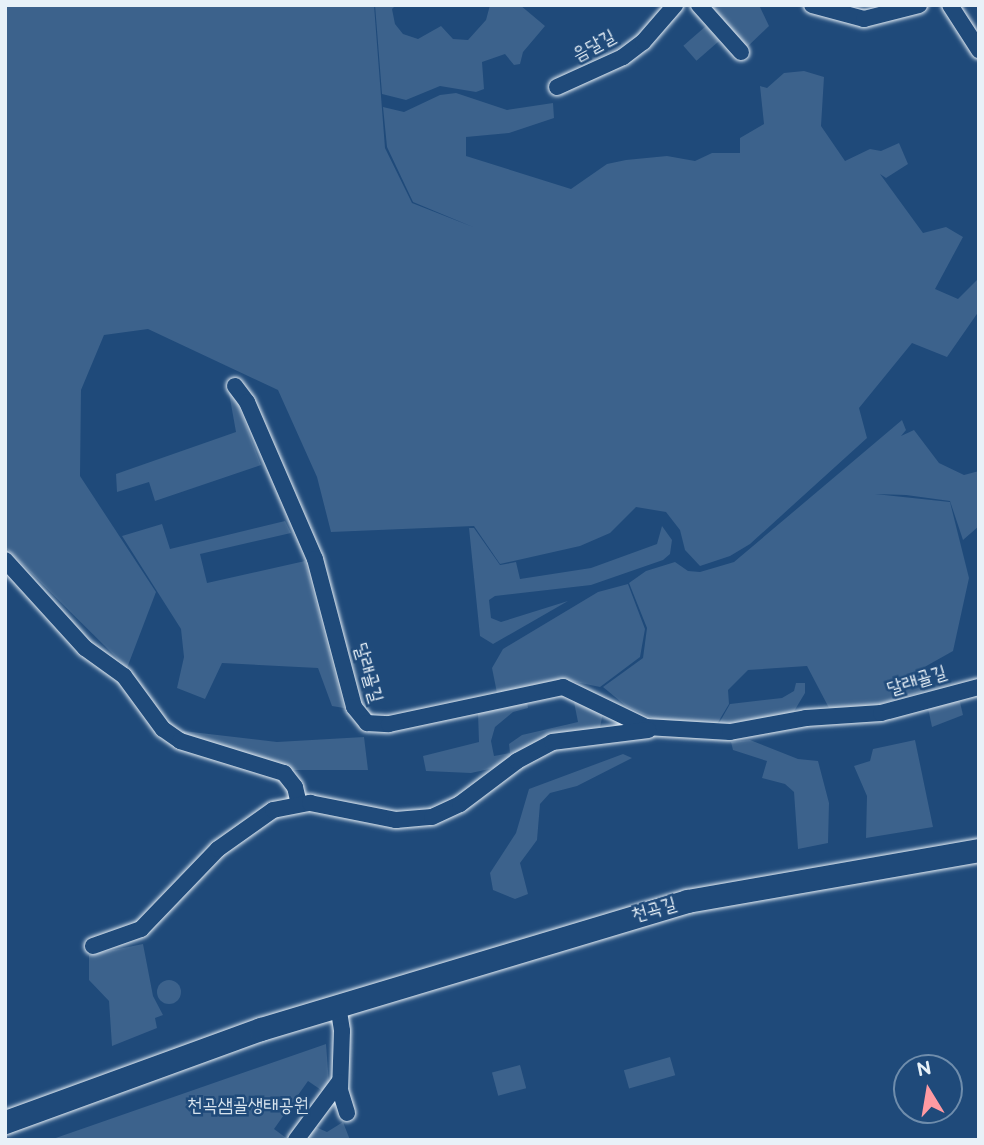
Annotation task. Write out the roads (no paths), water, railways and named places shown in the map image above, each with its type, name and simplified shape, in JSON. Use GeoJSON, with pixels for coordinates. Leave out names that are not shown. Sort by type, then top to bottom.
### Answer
{"type":"FeatureCollection","features":[{"type":"Feature","properties":{"kind":"street","name":"음달길"},"geometry":{"type":"LineString","coordinates":[[556,87],[623,57],[643,41],[675,5]]}},
{"type":"Feature","properties":{"kind":"street"},"geometry":{"type":"LineString","coordinates":[[699,5],[741,52]]}},
{"type":"Feature","properties":{"kind":"street"},"geometry":{"type":"LineString","coordinates":[[812,5],[860,19],[919,5]]}},
{"type":"Feature","properties":{"kind":"street"},"geometry":{"type":"LineString","coordinates":[[950,5],[979,50]]}},
{"type":"Feature","properties":{"kind":"street","name":"달래골길"},"geometry":{"type":"LineString","coordinates":[[235,386],[247,402],[318,567],[359,718],[367,723],[389,724],[564,687],[635,723],[660,729]]}},
{"type":"Feature","properties":{"kind":"street"},"geometry":{"type":"LineString","coordinates":[[5,560],[85,648],[124,676],[163,729],[191,744],[284,773],[295,787],[299,804]]}},
{"type":"Feature","properties":{"kind":"street","name":"달래골길"},"geometry":{"type":"LineString","coordinates":[[93,946],[141,929],[232,837],[262,815],[299,804],[328,805],[396,820],[432,817],[460,804],[517,761],[552,742],[660,729],[730,732],[806,718],[881,713],[979,687]]}},
{"type":"Feature","properties":{"kind":"street","name":"천곡길"},"geometry":{"type":"LineString","coordinates":[[5,1122],[196,1050],[687,901],[979,850]]}},
{"type":"Feature","properties":{"kind":"street"},"geometry":{"type":"LineString","coordinates":[[338,1005],[342,1031],[340,1082],[347,1113]]}},
{"type":"Feature","properties":{"kind":"street"},"geometry":{"type":"LineString","coordinates":[[296,1140],[340,1082]]}},
{"type":"Feature","properties":{"kind":"park label","name":"천곡샘골생태공원"},"geometry":{"type":"Point","coordinates":[248,1106]}}]}
